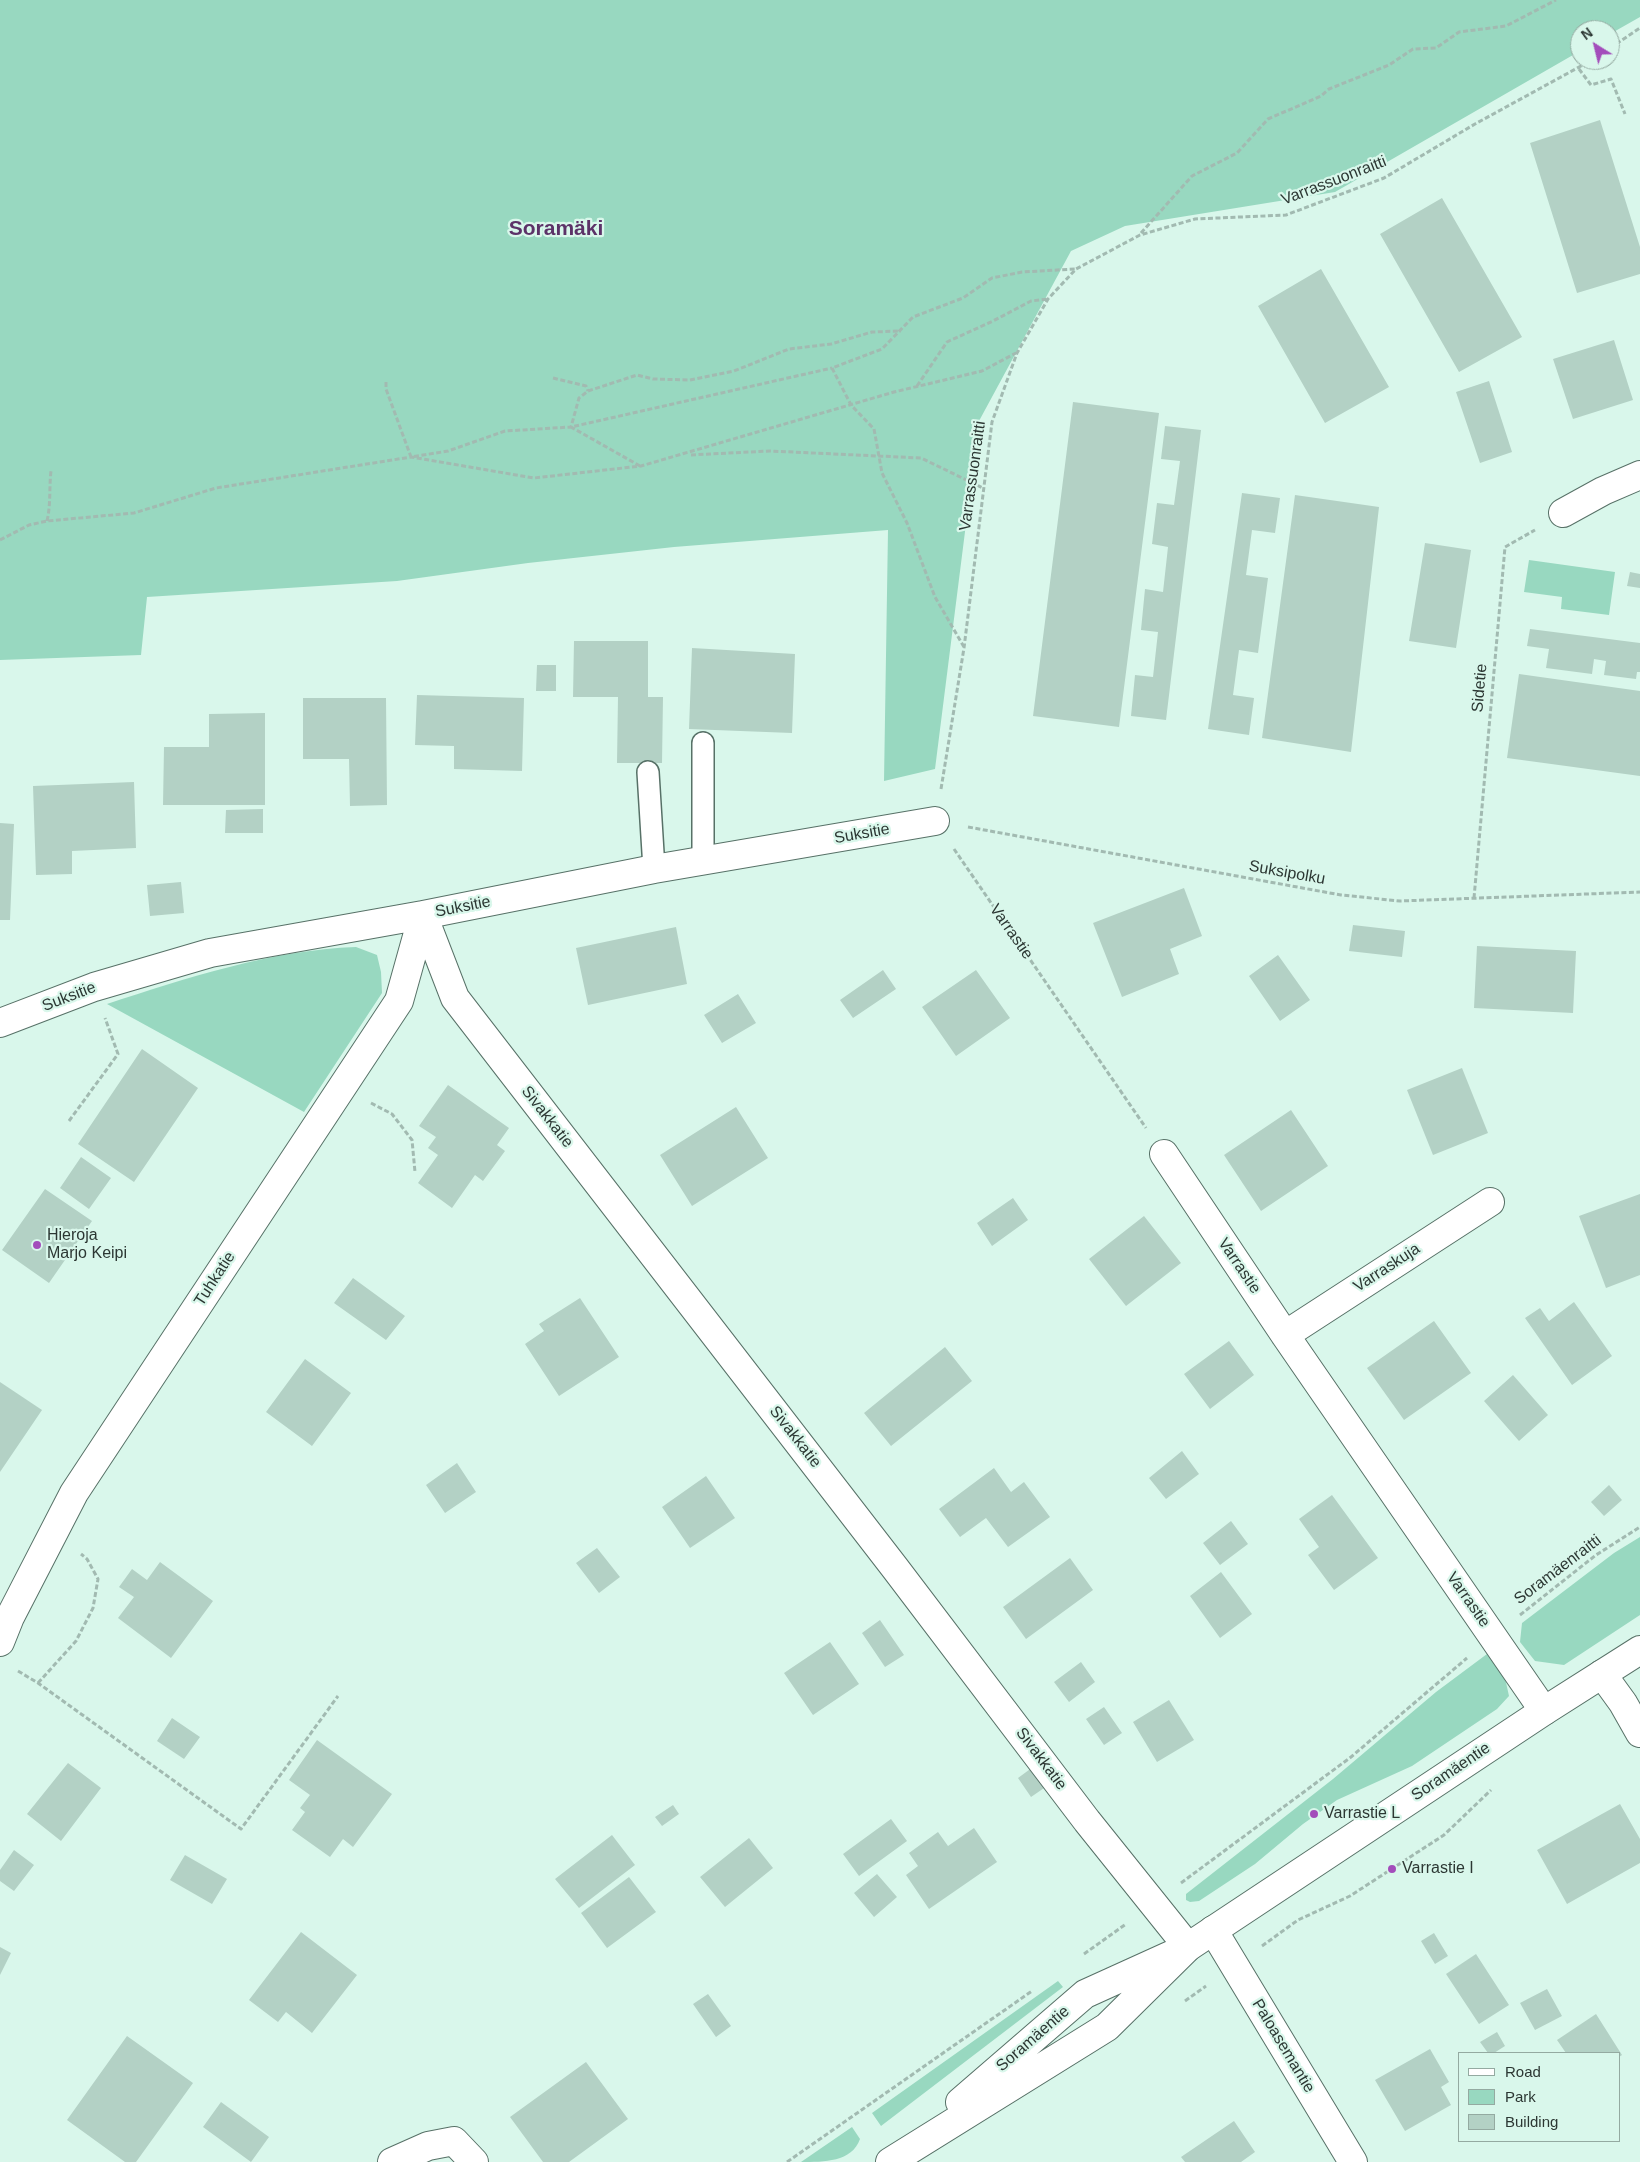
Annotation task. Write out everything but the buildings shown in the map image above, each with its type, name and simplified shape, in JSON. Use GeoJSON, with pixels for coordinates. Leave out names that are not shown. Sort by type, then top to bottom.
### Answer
{"type":"FeatureCollection","features":[{"type":"Feature","properties":{"kind":"street"},"geometry":{"type":"LineString","coordinates":[[1563,513],[1603,491],[1640,475]]}},
{"type":"Feature","properties":{"kind":"street","name":"Suksitie"},"geometry":{"type":"LineString","coordinates":[[0,1023],[94,987],[210,952],[423,915],[654,869],[935,821]]}},
{"type":"Feature","properties":{"kind":"street","name":"Tuhkatie"},"geometry":{"type":"LineString","coordinates":[[0,1642],[10,1617],[74,1493],[399,1001],[423,915]]}},
{"type":"Feature","properties":{"kind":"street","name":"Sivakkatie"},"geometry":{"type":"LineString","coordinates":[[423,915],[455,998],[896,1568],[1087,1821],[1188,1947]]}},
{"type":"Feature","properties":{"kind":"street","name":"Varrastie"},"geometry":{"type":"LineString","coordinates":[[1164,1154],[1285,1335],[1544,1711]]}},
{"type":"Feature","properties":{"kind":"street","name":"Varraskuja"},"geometry":{"type":"LineString","coordinates":[[1285,1335],[1490,1202]]}},
{"type":"Feature","properties":{"kind":"street","name":"Soramäentie"},"geometry":{"type":"LineString","coordinates":[[892,2160],[1085,1994],[1188,1947],[1544,1711],[1640,1650]]}},
{"type":"Feature","properties":{"kind":"street"},"geometry":{"type":"LineString","coordinates":[[1602,1674],[1623,1703],[1640,1733]]}},
{"type":"Feature","properties":{"kind":"street","name":"Paloasemantie"},"geometry":{"type":"LineString","coordinates":[[1213,1930],[1353,2162]]}},
{"type":"Feature","properties":{"kind":"street","name":"Soramäentie"},"geometry":{"type":"LineString","coordinates":[[892,2160],[1107,2027],[1188,1947]]}},
{"type":"Feature","properties":{"kind":"street"},"geometry":{"type":"LineString","coordinates":[[392,2162],[428,2146],[454,2141],[474,2162]]}},
{"type":"Feature","properties":{"kind":"lane"},"geometry":{"type":"LineString","coordinates":[[702,743],[703,861]]}},
{"type":"Feature","properties":{"kind":"lane"},"geometry":{"type":"LineString","coordinates":[[648,772],[654,869]]}},
{"type":"Feature","properties":{"kind":"path"},"geometry":{"type":"LineString","coordinates":[[1140,235],[1192,176],[1237,154],[1268,119],[1321,96],[1329,89],[1389,65],[1413,49],[1436,48],[1459,32],[1506,26],[1556,0]]}},
{"type":"Feature","properties":{"kind":"path"},"geometry":{"type":"LineString","coordinates":[[1620,41],[1640,28]]}},
{"type":"Feature","properties":{"kind":"path","name":"Varrassuonraitti"},"geometry":{"type":"LineString","coordinates":[[935,821],[950,744],[964,648],[992,422],[1017,353],[1048,300],[1076,269],[1140,235],[1195,219],[1286,215],[1384,178],[1475,124],[1577,70]]}},
{"type":"Feature","properties":{"kind":"path"},"geometry":{"type":"LineString","coordinates":[[1580,70],[1591,85],[1611,79],[1625,114]]}},
{"type":"Feature","properties":{"kind":"path"},"geometry":{"type":"LineString","coordinates":[[0,540],[29,525],[47,521],[134,513],[216,488],[448,451],[505,432],[570,427],[832,368],[882,349],[913,317],[963,298],[992,278],[1022,272],[1076,269]]}},
{"type":"Feature","properties":{"kind":"path"},"geometry":{"type":"LineString","coordinates":[[917,386],[947,342],[1031,301],[1048,300]]}},
{"type":"Feature","properties":{"kind":"path"},"geometry":{"type":"LineString","coordinates":[[570,427],[578,398],[588,390],[637,374],[653,380],[690,380],[734,371],[789,349],[831,344],[872,332],[901,330]]}},
{"type":"Feature","properties":{"kind":"path"},"geometry":{"type":"LineString","coordinates":[[411,457],[534,478],[641,466],[917,386],[982,371],[1017,353]]}},
{"type":"Feature","properties":{"kind":"path"},"geometry":{"type":"LineString","coordinates":[[832,368],[851,405],[874,429],[882,473],[907,523],[935,596],[964,648]]}},
{"type":"Feature","properties":{"kind":"path"},"geometry":{"type":"LineString","coordinates":[[553,378],[586,386],[588,390]]}},
{"type":"Feature","properties":{"kind":"path"},"geometry":{"type":"LineString","coordinates":[[386,382],[386,389],[411,457]]}},
{"type":"Feature","properties":{"kind":"path"},"geometry":{"type":"LineString","coordinates":[[570,427],[641,466]]}},
{"type":"Feature","properties":{"kind":"path"},"geometry":{"type":"LineString","coordinates":[[684,455],[770,451],[921,458],[983,488]]}},
{"type":"Feature","properties":{"kind":"path"},"geometry":{"type":"LineString","coordinates":[[47,521],[50,508],[49,486],[51,471]]}},
{"type":"Feature","properties":{"kind":"path","name":"Sidetie"},"geometry":{"type":"LineString","coordinates":[[1474,898],[1505,547],[1563,513]]}},
{"type":"Feature","properties":{"kind":"path","name":"Suksipolku"},"geometry":{"type":"LineString","coordinates":[[935,821],[1341,895],[1400,901],[1640,892]]}},
{"type":"Feature","properties":{"kind":"path","name":"Varrastie"},"geometry":{"type":"LineString","coordinates":[[935,821],[1164,1154]]}},
{"type":"Feature","properties":{"kind":"path"},"geometry":{"type":"LineString","coordinates":[[69,1121],[118,1054],[94,987]]}},
{"type":"Feature","properties":{"kind":"path"},"geometry":{"type":"LineString","coordinates":[[342,1087],[392,1114],[412,1140],[415,1172]]}},
{"type":"Feature","properties":{"kind":"path","name":"Soramäenraitti"},"geometry":{"type":"LineString","coordinates":[[1493,1636],[1596,1555],[1640,1526]]}},
{"type":"Feature","properties":{"kind":"path"},"geometry":{"type":"LineString","coordinates":[[38,1683],[76,1641],[92,1608],[98,1579],[87,1559],[54,1534]]}},
{"type":"Feature","properties":{"kind":"path"},"geometry":{"type":"LineString","coordinates":[[15,1670],[38,1683],[241,1829],[338,1696]]}},
{"type":"Feature","properties":{"kind":"path"},"geometry":{"type":"LineString","coordinates":[[1235,1965],[1298,1920],[1350,1896],[1444,1835],[1499,1785]]}},
{"type":"Feature","properties":{"kind":"green space"},"geometry":{"type":"Polygon","coordinates":[[[0,0],[1640,0],[1640,17],[1620,28],[1620,20],[1570,20],[1570,57],[1335,192],[1125,226],[1071,251],[979,421],[935,769],[884,781],[888,530],[674,547],[528,563],[397,581],[147,597],[141,655],[0,660],[0,0]]]}},
{"type":"Feature","properties":{"kind":"green space"},"geometry":{"type":"Polygon","coordinates":[[[1529,560],[1615,572],[1609,615],[1561,609],[1562,597],[1524,592],[1529,560]]]}},
{"type":"Feature","properties":{"kind":"green space"},"geometry":{"type":"Polygon","coordinates":[[[356,947],[377,955],[381,972],[382,993],[304,1112],[107,1004],[199,975],[261,959],[324,949],[356,947]]]}},
{"type":"Feature","properties":{"kind":"green space"},"geometry":{"type":"Polygon","coordinates":[[[1640,1537],[1640,1615],[1564,1665],[1535,1661],[1520,1642],[1522,1623],[1614,1553],[1640,1537]]]}},
{"type":"Feature","properties":{"kind":"green space"},"geometry":{"type":"Polygon","coordinates":[[[1487,1654],[1505,1678],[1509,1696],[1497,1709],[1412,1766],[1337,1800],[1303,1824],[1255,1864],[1199,1901],[1190,1902],[1186,1900],[1186,1894],[1333,1779],[1436,1692],[1487,1654]]]}},
{"type":"Feature","properties":{"kind":"green space"},"geometry":{"type":"Polygon","coordinates":[[[1058,1981],[1063,1987],[881,2126],[872,2113],[1058,1981]]]}},
{"type":"Feature","properties":{"kind":"green space"},"geometry":{"type":"Polygon","coordinates":[[[852,2127],[860,2139],[851,2152],[828,2161],[801,2162],[852,2127]]]}},
{"type":"Feature","properties":{"kind":"place","name":"Hieroja Marjo Keipi"},"geometry":{"type":"Point","coordinates":[37,1245]}},
{"type":"Feature","properties":{"kind":"place","name":"Varrastie L"},"geometry":{"type":"Point","coordinates":[1314,1814]}},
{"type":"Feature","properties":{"kind":"place","name":"Varrastie I"},"geometry":{"type":"Point","coordinates":[1392,1869]}},
{"type":"Feature","properties":{"kind":"district","name":"Soramäki"},"geometry":{"type":"Point","coordinates":[556,229]}}]}
